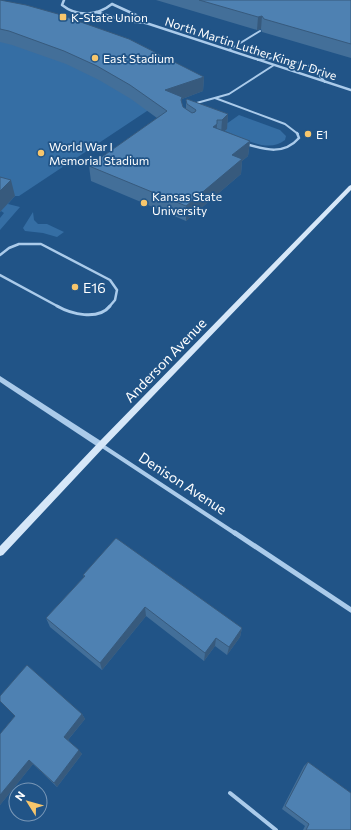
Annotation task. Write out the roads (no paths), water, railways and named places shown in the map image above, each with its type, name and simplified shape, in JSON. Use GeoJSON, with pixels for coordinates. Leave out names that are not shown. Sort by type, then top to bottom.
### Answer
{"type":"FeatureCollection","features":[{"type":"Feature","properties":{"kind":"main road","name":"Anderson Avenue"},"geometry":{"type":"LineString","coordinates":[[0,552],[101,445],[351,187]]}},
{"type":"Feature","properties":{"kind":"street","name":"North Martin Luther King Jr Drive"},"geometry":{"type":"LineString","coordinates":[[64,0],[62,5],[69,10],[81,13],[96,12],[107,8],[112,4],[136,15],[146,23]]}},
{"type":"Feature","properties":{"kind":"street","name":"North Martin Luther King Jr Drive"},"geometry":{"type":"LineString","coordinates":[[96,12],[126,21],[146,23],[351,90]]}},
{"type":"Feature","properties":{"kind":"street","name":"Denison Avenue"},"geometry":{"type":"LineString","coordinates":[[0,379],[351,610]]}},
{"type":"Feature","properties":{"kind":"lane"},"geometry":{"type":"LineString","coordinates":[[229,50],[260,31]]}},
{"type":"Feature","properties":{"kind":"lane"},"geometry":{"type":"LineString","coordinates":[[257,60],[280,57],[312,68],[324,82]]}},
{"type":"Feature","properties":{"kind":"lane"},"geometry":{"type":"LineString","coordinates":[[190,105],[228,94],[274,65]]}},
{"type":"Feature","properties":{"kind":"lane"},"geometry":{"type":"LineString","coordinates":[[215,98],[285,124],[297,132],[299,138],[295,144],[278,150],[268,151],[240,142]]}},
{"type":"Feature","properties":{"kind":"lane"},"geometry":{"type":"LineString","coordinates":[[0,255],[4,250],[15,244],[41,244],[110,280],[117,290],[115,300],[106,311],[97,315],[69,314],[0,275]]}},
{"type":"Feature","properties":{"kind":"lane"},"geometry":{"type":"LineString","coordinates":[[230,794],[276,830]]}},
{"type":"Feature","properties":{"kind":"place","name":"K-State Union"},"geometry":{"type":"Point","coordinates":[63,17]}},
{"type":"Feature","properties":{"kind":"place","name":"East Stadium"},"geometry":{"type":"Point","coordinates":[95,58]}},
{"type":"Feature","properties":{"kind":"place","name":"E1"},"geometry":{"type":"Point","coordinates":[308,134]}},
{"type":"Feature","properties":{"kind":"place","name":"World War I Memorial Stadium"},"geometry":{"type":"Point","coordinates":[41,153]}},
{"type":"Feature","properties":{"kind":"place","name":"Kansas State University"},"geometry":{"type":"Point","coordinates":[144,203]}},
{"type":"Feature","properties":{"kind":"place","name":"E16"},"geometry":{"type":"Point","coordinates":[75,287]}}]}
